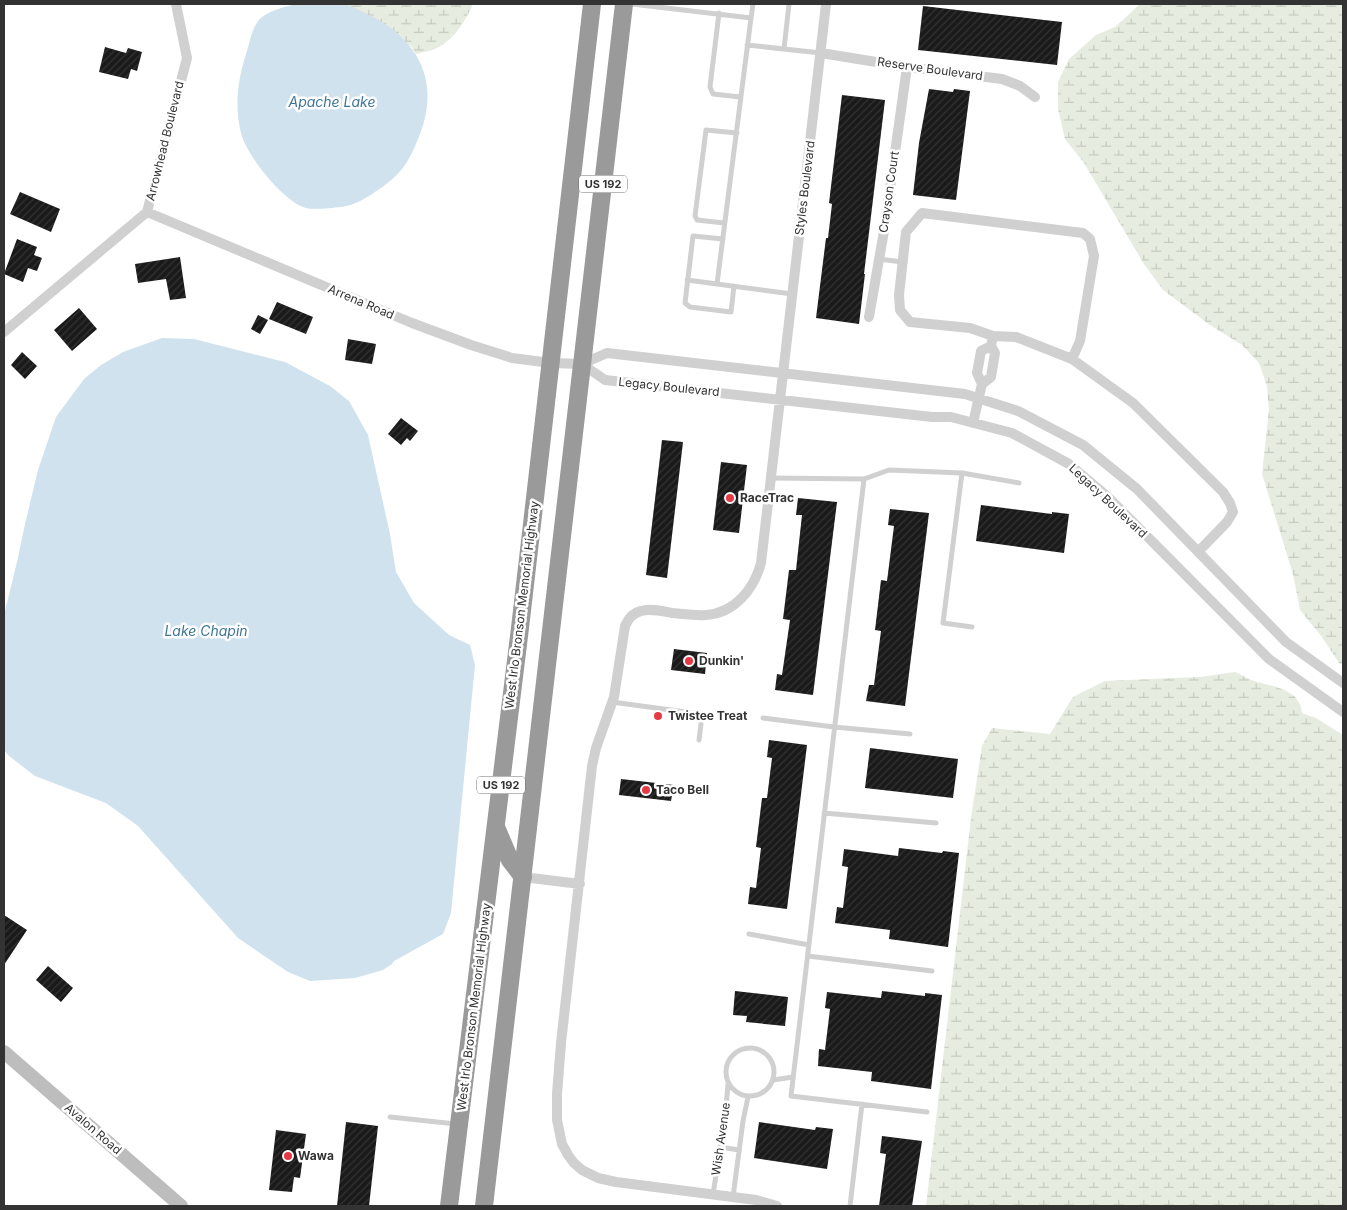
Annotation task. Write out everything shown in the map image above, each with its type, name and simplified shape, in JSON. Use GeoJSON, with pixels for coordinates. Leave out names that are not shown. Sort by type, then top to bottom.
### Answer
{"type":"FeatureCollection","features":[{"type":"Feature","properties":{"kind":"highway","name":"West Irlo Bronson Memorial Highway"},"geometry":{"type":"LineString","coordinates":[[449,1206],[496,826],[592,4]]}},
{"type":"Feature","properties":{"kind":"highway","name":"US 192"},"geometry":{"type":"LineString","coordinates":[[484,1206],[624,4]]}},
{"type":"Feature","properties":{"kind":"highway"},"geometry":{"type":"LineString","coordinates":[[496,826],[510,860],[523,878]]}},
{"type":"Feature","properties":{"kind":"main road","name":"Avalon Road"},"geometry":{"type":"LineString","coordinates":[[4,1052],[181,1206]]}},
{"type":"Feature","properties":{"kind":"street","name":"Arrowhead Boulevard"},"geometry":{"type":"LineString","coordinates":[[4,332],[147,212],[187,58],[176,4]]}},
{"type":"Feature","properties":{"kind":"street","name":"Styles Boulevard"},"geometry":{"type":"LineString","coordinates":[[777,1206],[756,1200],[616,1182],[598,1178],[582,1170],[574,1163],[562,1144],[557,1120],[557,1094],[594,757],[612,702],[625,626],[633,614],[647,610],[696,615],[713,614],[730,607],[746,593],[758,574],[761,563],[826,4]]}},
{"type":"Feature","properties":{"kind":"street","name":"Reserve Boulevard"},"geometry":{"type":"LineString","coordinates":[[821,54],[1002,79],[1020,86],[1035,97]]}},
{"type":"Feature","properties":{"kind":"street","name":"Crayson Court"},"geometry":{"type":"LineString","coordinates":[[869,317],[907,67]]}},
{"type":"Feature","properties":{"kind":"street","name":"Arrena Road"},"geometry":{"type":"LineString","coordinates":[[147,212],[412,323],[470,345],[512,358],[551,363],[582,364]]}},
{"type":"Feature","properties":{"kind":"street"},"geometry":{"type":"LineString","coordinates":[[1072,359],[1080,341],[1094,256],[1090,239],[1082,233],[922,213],[906,232],[899,295],[900,310],[910,322],[970,328],[992,341],[1016,337],[1072,359],[1133,403],[1224,492],[1230,503],[1233,512],[1227,522],[1198,552]]}},
{"type":"Feature","properties":{"kind":"street"},"geometry":{"type":"LineString","coordinates":[[973,423],[982,384],[991,376],[995,353],[992,341]]}},
{"type":"Feature","properties":{"kind":"street","name":"Legacy Boulevard"},"geometry":{"type":"LineString","coordinates":[[582,364],[607,353],[965,394],[1018,411],[1083,445],[1137,489],[1286,642],[1343,684]]}},
{"type":"Feature","properties":{"kind":"street","name":"Legacy Boulevard"},"geometry":{"type":"LineString","coordinates":[[582,364],[605,380],[951,417],[1012,433],[1069,464],[1108,497],[1269,659],[1343,712]]}},
{"type":"Feature","properties":{"kind":"street"},"geometry":{"type":"LineString","coordinates":[[523,878],[580,884]]}},
{"type":"Feature","properties":{"kind":"lane"},"geometry":{"type":"LineString","coordinates":[[632,4],[750,18]]}},
{"type":"Feature","properties":{"kind":"lane"},"geometry":{"type":"LineString","coordinates":[[717,284],[752,4]]}},
{"type":"Feature","properties":{"kind":"lane"},"geometry":{"type":"LineString","coordinates":[[784,49],[790,4]]}},
{"type":"Feature","properties":{"kind":"lane"},"geometry":{"type":"LineString","coordinates":[[719,13],[710,87],[713,94],[740,97]]}},
{"type":"Feature","properties":{"kind":"lane"},"geometry":{"type":"LineString","coordinates":[[748,45],[821,54]]}},
{"type":"Feature","properties":{"kind":"lane"},"geometry":{"type":"LineString","coordinates":[[724,223],[697,220],[695,216],[706,130],[737,133]]}},
{"type":"Feature","properties":{"kind":"lane"},"geometry":{"type":"LineString","coordinates":[[723,239],[693,236],[684,303],[690,307],[730,312],[734,286]]}},
{"type":"Feature","properties":{"kind":"lane"},"geometry":{"type":"LineString","coordinates":[[879,259],[902,262]]}},
{"type":"Feature","properties":{"kind":"lane"},"geometry":{"type":"LineString","coordinates":[[687,280],[793,294]]}},
{"type":"Feature","properties":{"kind":"lane"},"geometry":{"type":"LineString","coordinates":[[771,478],[864,479],[890,470],[962,473],[1019,483]]}},
{"type":"Feature","properties":{"kind":"lane"},"geometry":{"type":"LineString","coordinates":[[962,473],[944,623],[972,627]]}},
{"type":"Feature","properties":{"kind":"lane"},"geometry":{"type":"LineString","coordinates":[[864,479],[791,1096],[927,1112]]}},
{"type":"Feature","properties":{"kind":"lane"},"geometry":{"type":"LineString","coordinates":[[612,702],[693,713],[700,718],[700,740]]}},
{"type":"Feature","properties":{"kind":"lane"},"geometry":{"type":"LineString","coordinates":[[762,718],[910,734]]}},
{"type":"Feature","properties":{"kind":"lane"},"geometry":{"type":"LineString","coordinates":[[824,813],[936,823]]}},
{"type":"Feature","properties":{"kind":"lane"},"geometry":{"type":"LineString","coordinates":[[749,934],[809,945]]}},
{"type":"Feature","properties":{"kind":"lane"},"geometry":{"type":"LineString","coordinates":[[808,956],[932,971]]}},
{"type":"Feature","properties":{"kind":"lane","name":"Wish Avenue"},"geometry":{"type":"LineString","coordinates":[[713,1194],[728,1084],[726,1068],[728,1060],[740,1050],[756,1048],[769,1057],[773,1064],[773,1080],[763,1093],[748,1097],[733,1090],[728,1084]]}},
{"type":"Feature","properties":{"kind":"lane"},"geometry":{"type":"LineString","coordinates":[[773,1080],[793,1077]]}},
{"type":"Feature","properties":{"kind":"lane","name":"Wish Avenue"},"geometry":{"type":"LineString","coordinates":[[733,1197],[748,1097]]}},
{"type":"Feature","properties":{"kind":"lane"},"geometry":{"type":"LineString","coordinates":[[850,1206],[862,1104]]}},
{"type":"Feature","properties":{"kind":"lane"},"geometry":{"type":"LineString","coordinates":[[390,1117],[459,1125]]}},
{"type":"Feature","properties":{"kind":"lane"},"geometry":{"type":"LineString","coordinates":[[720,1147],[739,1150]]}},
{"type":"Feature","properties":{"kind":"green space"},"geometry":{"type":"Polygon","coordinates":[[[342,4],[473,4],[463,22],[450,39],[436,48],[416,54],[411,46],[354,8],[342,4]]]}},
{"type":"Feature","properties":{"kind":"green space"},"geometry":{"type":"Polygon","coordinates":[[[1140,4],[1343,4],[1343,665],[1339,663],[1322,637],[1300,610],[1293,574],[1262,474],[1269,410],[1267,386],[1259,363],[1242,345],[1210,325],[1163,290],[1144,264],[1084,163],[1065,139],[1058,109],[1058,82],[1069,59],[1096,35],[1115,27],[1140,4]]]}},
{"type":"Feature","properties":{"kind":"green space"},"geometry":{"type":"Polygon","coordinates":[[[1235,672],[1254,681],[1292,694],[1297,699],[1302,713],[1316,718],[1343,735],[1343,1206],[926,1206],[971,818],[982,746],[992,728],[1050,734],[1073,697],[1105,681],[1200,677],[1235,672]]]}},
{"type":"Feature","properties":{"kind":"water","name":"Apache Lake"},"geometry":{"type":"Polygon","coordinates":[[[338,3],[347,5],[388,26],[402,37],[413,50],[421,64],[426,80],[428,97],[426,115],[409,158],[401,170],[389,182],[351,205],[314,209],[297,204],[277,187],[258,165],[244,142],[241,133],[237,102],[238,92],[241,71],[254,28],[262,17],[271,12],[286,6],[338,3]]]}},
{"type":"Feature","properties":{"kind":"water","name":"Lake Chapin"},"geometry":{"type":"Polygon","coordinates":[[[162,338],[194,339],[285,362],[330,386],[349,401],[368,435],[390,534],[396,572],[414,603],[449,635],[470,645],[475,665],[451,913],[443,934],[394,961],[383,970],[355,978],[310,981],[288,972],[238,938],[138,826],[106,803],[35,776],[4,750],[4,615],[38,470],[56,417],[84,379],[101,365],[123,352],[162,338]]]}},
{"type":"Feature","properties":{"kind":"building"},"geometry":{"type":"Polygon","coordinates":[[[923,6],[1062,22],[1057,65],[918,50],[923,6]]]}},
{"type":"Feature","properties":{"kind":"building"},"geometry":{"type":"Polygon","coordinates":[[[105,47],[126,53],[128,48],[142,52],[137,71],[131,69],[128,79],[99,72],[105,47]]]}},
{"type":"Feature","properties":{"kind":"building"},"geometry":{"type":"Polygon","coordinates":[[[929,89],[953,92],[954,89],[970,91],[956,200],[913,195],[919,143],[929,89]]]}},
{"type":"Feature","properties":{"kind":"building"},"geometry":{"type":"Polygon","coordinates":[[[842,95],[885,100],[859,324],[816,318],[832,204],[829,203],[842,95]]]}},
{"type":"Feature","properties":{"kind":"building"},"geometry":{"type":"Polygon","coordinates":[[[20,192],[60,209],[51,232],[10,214],[20,192]]]}},
{"type":"Feature","properties":{"kind":"building"},"geometry":{"type":"Polygon","coordinates":[[[17,239],[37,247],[34,255],[42,258],[37,271],[28,268],[23,282],[4,274],[17,239]]]}},
{"type":"Feature","properties":{"kind":"building"},"geometry":{"type":"Polygon","coordinates":[[[180,257],[186,298],[170,300],[166,279],[138,283],[135,264],[180,257]]]}},
{"type":"Feature","properties":{"kind":"building"},"geometry":{"type":"Polygon","coordinates":[[[277,302],[313,317],[306,334],[269,319],[277,302]]]}},
{"type":"Feature","properties":{"kind":"building"},"geometry":{"type":"Polygon","coordinates":[[[79,308],[97,329],[72,351],[54,330],[79,308]]]}},
{"type":"Feature","properties":{"kind":"building"},"geometry":{"type":"Polygon","coordinates":[[[258,315],[268,320],[260,334],[251,329],[258,315]]]}},
{"type":"Feature","properties":{"kind":"building"},"geometry":{"type":"Polygon","coordinates":[[[348,339],[376,344],[372,364],[345,360],[348,339]]]}},
{"type":"Feature","properties":{"kind":"building"},"geometry":{"type":"Polygon","coordinates":[[[22,352],[37,366],[25,379],[11,365],[22,352]]]}},
{"type":"Feature","properties":{"kind":"building"},"geometry":{"type":"Polygon","coordinates":[[[401,418],[418,431],[410,441],[407,438],[401,445],[388,434],[401,418]]]}},
{"type":"Feature","properties":{"kind":"building"},"geometry":{"type":"Polygon","coordinates":[[[662,440],[683,442],[667,578],[646,575],[662,440]]]}},
{"type":"Feature","properties":{"kind":"building","name":"RaceTrac"},"geometry":{"type":"Polygon","coordinates":[[[721,462],[747,465],[739,533],[713,530],[721,462]]]}},
{"type":"Feature","properties":{"kind":"building"},"geometry":{"type":"Polygon","coordinates":[[[798,498],[837,502],[813,695],[775,690],[777,674],[782,675],[790,620],[783,619],[789,570],[796,570],[802,515],[796,515],[798,498]]]}},
{"type":"Feature","properties":{"kind":"building"},"geometry":{"type":"Polygon","coordinates":[[[981,505],[1052,514],[1052,512],[1069,514],[1064,553],[976,541],[981,505]]]}},
{"type":"Feature","properties":{"kind":"building"},"geometry":{"type":"Polygon","coordinates":[[[890,509],[929,513],[905,706],[866,701],[869,685],[874,685],[881,631],[875,630],[881,580],[887,581],[894,526],[888,525],[890,509]]]}},
{"type":"Feature","properties":{"kind":"building","name":"Dunkin'"},"geometry":{"type":"Polygon","coordinates":[[[674,649],[707,653],[705,674],[671,670],[674,649]]]}},
{"type":"Feature","properties":{"kind":"building"},"geometry":{"type":"Polygon","coordinates":[[[769,740],[807,745],[787,909],[748,904],[750,887],[756,888],[761,848],[756,847],[762,798],[767,798],[772,758],[767,757],[769,740]]]}},
{"type":"Feature","properties":{"kind":"building"},"geometry":{"type":"Polygon","coordinates":[[[870,748],[958,759],[953,798],[865,788],[870,748]]]}},
{"type":"Feature","properties":{"kind":"building","name":"Taco Bell"},"geometry":{"type":"Polygon","coordinates":[[[621,779],[674,785],[671,801],[619,795],[621,779]]]}},
{"type":"Feature","properties":{"kind":"building"},"geometry":{"type":"Polygon","coordinates":[[[899,848],[959,853],[948,947],[889,939],[890,930],[835,923],[837,907],[843,908],[848,867],[842,866],[844,849],[898,856],[899,848]]]}},
{"type":"Feature","properties":{"kind":"building"},"geometry":{"type":"Polygon","coordinates":[[[4,915],[27,930],[4,965],[4,915]]]}},
{"type":"Feature","properties":{"kind":"building"},"geometry":{"type":"Polygon","coordinates":[[[48,966],[73,988],[61,1002],[36,980],[48,966]]]}},
{"type":"Feature","properties":{"kind":"building"},"geometry":{"type":"Polygon","coordinates":[[[735,991],[788,997],[785,1026],[746,1022],[747,1016],[733,1015],[735,991]]]}},
{"type":"Feature","properties":{"kind":"building"},"geometry":{"type":"Polygon","coordinates":[[[882,991],[925,996],[925,993],[942,995],[931,1089],[871,1081],[872,1072],[818,1066],[819,1049],[825,1050],[830,1009],[825,1008],[827,992],[881,998],[882,991]]]}},
{"type":"Feature","properties":{"kind":"building"},"geometry":{"type":"Polygon","coordinates":[[[346,1122],[378,1126],[369,1206],[337,1206],[346,1122]]]}},
{"type":"Feature","properties":{"kind":"building"},"geometry":{"type":"Polygon","coordinates":[[[759,1122],[815,1130],[816,1127],[833,1129],[827,1169],[754,1158],[759,1122]]]}},
{"type":"Feature","properties":{"kind":"building","name":"Wawa"},"geometry":{"type":"Polygon","coordinates":[[[276,1130],[306,1134],[300,1178],[294,1177],[292,1192],[269,1190],[276,1130]]]}},
{"type":"Feature","properties":{"kind":"building"},"geometry":{"type":"Polygon","coordinates":[[[882,1136],[922,1141],[912,1206],[879,1206],[886,1154],[880,1153],[882,1136]]]}},
{"type":"Feature","properties":{"kind":"place","name":"RaceTrac"},"geometry":{"type":"Point","coordinates":[730,498]}},
{"type":"Feature","properties":{"kind":"place","name":"Dunkin'"},"geometry":{"type":"Point","coordinates":[689,661]}},
{"type":"Feature","properties":{"kind":"place","name":"Twistee Treat"},"geometry":{"type":"Point","coordinates":[658,716]}},
{"type":"Feature","properties":{"kind":"place","name":"Taco Bell"},"geometry":{"type":"Point","coordinates":[646,790]}},
{"type":"Feature","properties":{"kind":"place","name":"Wawa"},"geometry":{"type":"Point","coordinates":[288,1156]}}]}
